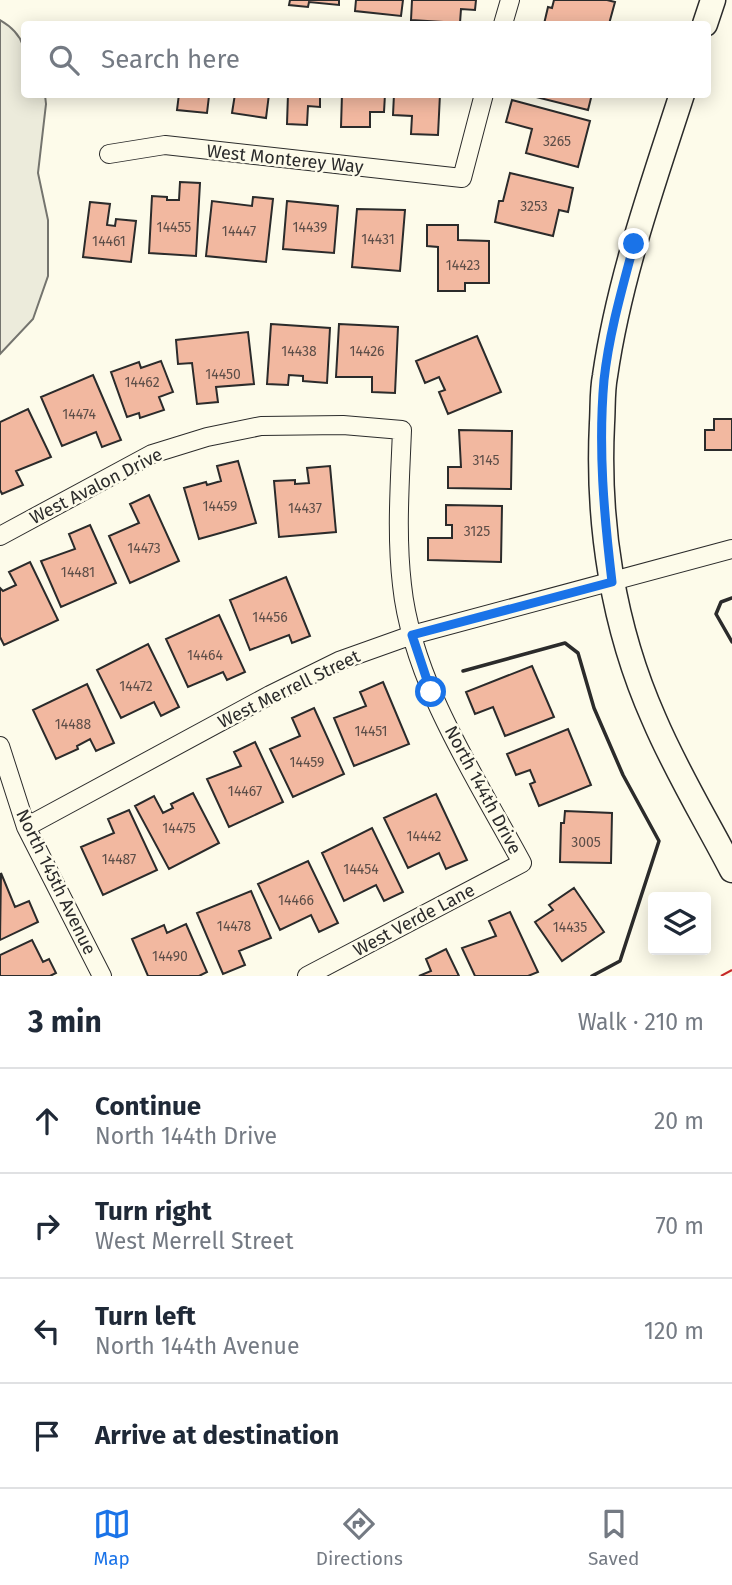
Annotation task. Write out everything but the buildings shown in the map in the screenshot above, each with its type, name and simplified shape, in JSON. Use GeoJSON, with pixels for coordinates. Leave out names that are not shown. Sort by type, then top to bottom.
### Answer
{"type":"FeatureCollection","features":[{"type":"Feature","properties":{"kind":"main road"},"geometry":{"type":"LineString","coordinates":[[706,21],[713,0]]}},
{"type":"Feature","properties":{"kind":"main road"},"geometry":{"type":"LineString","coordinates":[[681,98],[634,244],[617,311],[604,379],[600,463],[612,582],[623,634],[654,720],[732,870]]}},
{"type":"Feature","properties":{"kind":"street"},"geometry":{"type":"LineString","coordinates":[[504,21],[510,0]]}},
{"type":"Feature","properties":{"kind":"street","name":"West Monterey Way"},"geometry":{"type":"LineString","coordinates":[[109,154],[165,145],[462,178],[483,98]]}},
{"type":"Feature","properties":{"kind":"street","name":"West Avalon Drive"},"geometry":{"type":"LineString","coordinates":[[0,536],[152,454],[207,437],[261,426],[343,425],[402,430]]}},
{"type":"Feature","properties":{"kind":"street","name":"North 144th Drive"},"geometry":{"type":"LineString","coordinates":[[402,430],[398,533],[402,587],[412,635],[431,692],[522,863]]}},
{"type":"Feature","properties":{"kind":"street","name":"West Merrell Street"},"geometry":{"type":"LineString","coordinates":[[26,827],[270,695],[339,661],[412,635],[732,549]]}},
{"type":"Feature","properties":{"kind":"street","name":"North 145th Avenue"},"geometry":{"type":"LineString","coordinates":[[0,746],[26,827],[102,976]]}},
{"type":"Feature","properties":{"kind":"street","name":"West Verde Lane"},"geometry":{"type":"LineString","coordinates":[[307,976],[522,863]]}},
{"type":"Feature","properties":{"kind":"shaded area"},"geometry":{"type":"Polygon","coordinates":[[[0,20],[11,27],[21,41],[21,98],[45,98],[38,173],[48,220],[48,276],[33,319],[0,354],[0,20]]]}},
{"type":"Feature","properties":{"kind":"wall"},"geometry":{"type":"LineString","coordinates":[[732,598],[721,602],[716,614],[732,642]]}},
{"type":"Feature","properties":{"kind":"wall"},"geometry":{"type":"LineString","coordinates":[[463,671],[565,643],[578,653],[594,708],[623,775],[659,841],[620,961],[592,976]]}},
{"type":"Feature","properties":{"kind":"power"},"geometry":{"type":"LineString","coordinates":[[721,976],[732,970]]}},
{"type":"Feature","properties":{"kind":"route"},"geometry":{"type":"LineString","coordinates":[[431,692],[412,635],[612,582],[600,463],[604,379],[634,244]]}}]}
